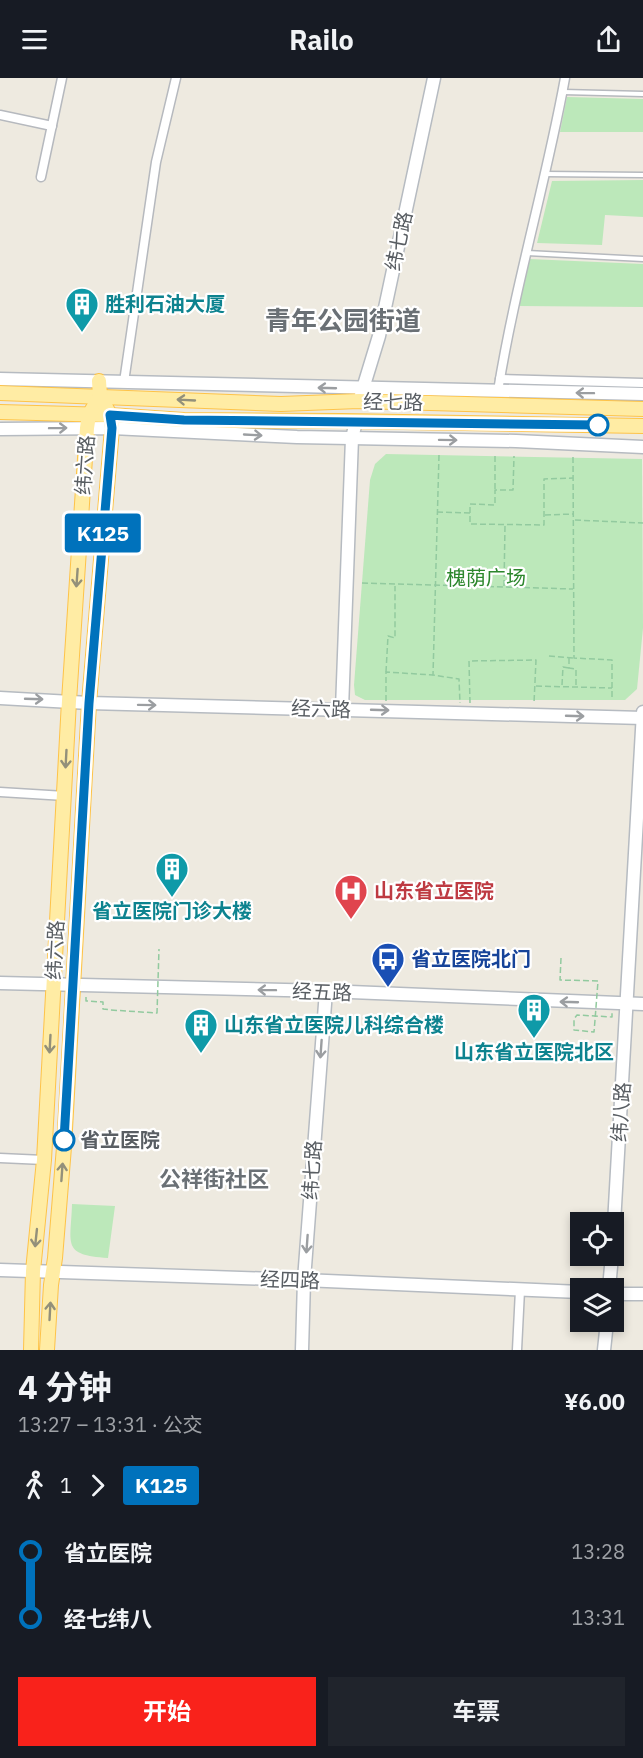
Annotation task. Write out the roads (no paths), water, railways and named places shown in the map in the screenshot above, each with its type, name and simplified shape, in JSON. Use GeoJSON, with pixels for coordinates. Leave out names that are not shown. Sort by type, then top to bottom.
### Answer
{"type":"FeatureCollection","features":[{"type":"Feature","properties":{"kind":"main road"},"geometry":{"type":"LineString","coordinates":[[99,381],[100,396]]}},
{"type":"Feature","properties":{"kind":"main road","name":"经七路"},"geometry":{"type":"LineString","coordinates":[[0,393],[281,404],[361,395],[643,409]]}},
{"type":"Feature","properties":{"kind":"main road","name":"纬六路"},"geometry":{"type":"LineString","coordinates":[[31,1350],[33,1271],[44,1160],[69,701],[88,421],[100,396]]}},
{"type":"Feature","properties":{"kind":"main road","name":"纬六路"},"geometry":{"type":"LineString","coordinates":[[47,1350],[64,1147],[89,703],[111,422],[100,396]]}},
{"type":"Feature","properties":{"kind":"main road","name":"经七路"},"geometry":{"type":"LineString","coordinates":[[0,412],[111,422],[184,420],[643,426]]}},
{"type":"Feature","properties":{"kind":"street"},"geometry":{"type":"LineString","coordinates":[[41,177],[62,78]]}},
{"type":"Feature","properties":{"kind":"street"},"geometry":{"type":"LineString","coordinates":[[124,382],[156,162],[176,78]]}},
{"type":"Feature","properties":{"kind":"street","name":"纬七路"},"geometry":{"type":"LineString","coordinates":[[361,395],[379,336],[434,78]]}},
{"type":"Feature","properties":{"kind":"street"},"geometry":{"type":"LineString","coordinates":[[499,385],[514,300],[545,174],[565,78]]}},
{"type":"Feature","properties":{"kind":"street"},"geometry":{"type":"LineString","coordinates":[[0,115],[52,126]]}},
{"type":"Feature","properties":{"kind":"street"},"geometry":{"type":"LineString","coordinates":[[0,379],[124,382],[361,395],[499,385],[643,383]]}},
{"type":"Feature","properties":{"kind":"street"},"geometry":{"type":"LineString","coordinates":[[499,385],[643,394]]}},
{"type":"Feature","properties":{"kind":"street"},"geometry":{"type":"LineString","coordinates":[[0,429],[88,421]]}},
{"type":"Feature","properties":{"kind":"street"},"geometry":{"type":"LineString","coordinates":[[111,422],[352,438],[516,441],[643,447]]}},
{"type":"Feature","properties":{"kind":"street"},"geometry":{"type":"LineString","coordinates":[[342,709],[352,438],[356,422]]}},
{"type":"Feature","properties":{"kind":"street","name":"经六路"},"geometry":{"type":"LineString","coordinates":[[0,698],[89,703],[643,718]]}},
{"type":"Feature","properties":{"kind":"street","name":"纬八路"},"geometry":{"type":"LineString","coordinates":[[615,1212],[627,1004],[639,863],[643,711]]}},
{"type":"Feature","properties":{"kind":"street"},"geometry":{"type":"LineString","coordinates":[[0,792],[64,796]]}},
{"type":"Feature","properties":{"kind":"street","name":"经五路"},"geometry":{"type":"LineString","coordinates":[[0,983],[72,986],[328,987],[643,1004]]}},
{"type":"Feature","properties":{"kind":"street","name":"纬七路"},"geometry":{"type":"LineString","coordinates":[[302,1350],[304,1280],[328,987]]}},
{"type":"Feature","properties":{"kind":"street"},"geometry":{"type":"LineString","coordinates":[[0,1158],[44,1160]]}},
{"type":"Feature","properties":{"kind":"street","name":"经四路"},"geometry":{"type":"LineString","coordinates":[[0,1270],[570,1292]]}},
{"type":"Feature","properties":{"kind":"street"},"geometry":{"type":"LineString","coordinates":[[517,1350],[520,1290]]}},
{"type":"Feature","properties":{"kind":"street"},"geometry":{"type":"LineString","coordinates":[[624,1294],[643,1294]]}},
{"type":"Feature","properties":{"kind":"street"},"geometry":{"type":"LineString","coordinates":[[604,1350],[606,1332]]}},
{"type":"Feature","properties":{"kind":"lane"},"geometry":{"type":"LineString","coordinates":[[563,92],[643,94]]}},
{"type":"Feature","properties":{"kind":"lane"},"geometry":{"type":"LineString","coordinates":[[545,174],[643,175]]}},
{"type":"Feature","properties":{"kind":"lane"},"geometry":{"type":"LineString","coordinates":[[526,252],[643,259]]}},
{"type":"Feature","properties":{"kind":"place","name":"胜利石油大厦"},"geometry":{"type":"Point","coordinates":[82,333]}},
{"type":"Feature","properties":{"kind":"place","name":"省立医院门诊大楼"},"geometry":{"type":"Point","coordinates":[172,898]}},
{"type":"Feature","properties":{"kind":"place","name":"山东省立医院"},"geometry":{"type":"Point","coordinates":[351,920]}},
{"type":"Feature","properties":{"kind":"place","name":"省立医院北门"},"geometry":{"type":"Point","coordinates":[388,988]}},
{"type":"Feature","properties":{"kind":"place","name":"山东省立医院北区"},"geometry":{"type":"Point","coordinates":[534,1039]}},
{"type":"Feature","properties":{"kind":"place","name":"山东省立医院儿科综合楼"},"geometry":{"type":"Point","coordinates":[201,1054]}},
{"type":"Feature","properties":{"kind":"place","name":"省立医院"},"geometry":{"type":"Point","coordinates":[64,1140]}},
{"type":"Feature","properties":{"kind":"district","name":"青年公园街道"},"geometry":{"type":"Point","coordinates":[343,321]}},
{"type":"Feature","properties":{"kind":"district","name":"公祥街社区"},"geometry":{"type":"Point","coordinates":[214,1179]}},
{"type":"Feature","properties":{"kind":"park label","name":"槐荫广场"},"geometry":{"type":"Point","coordinates":[486,578]}}]}
